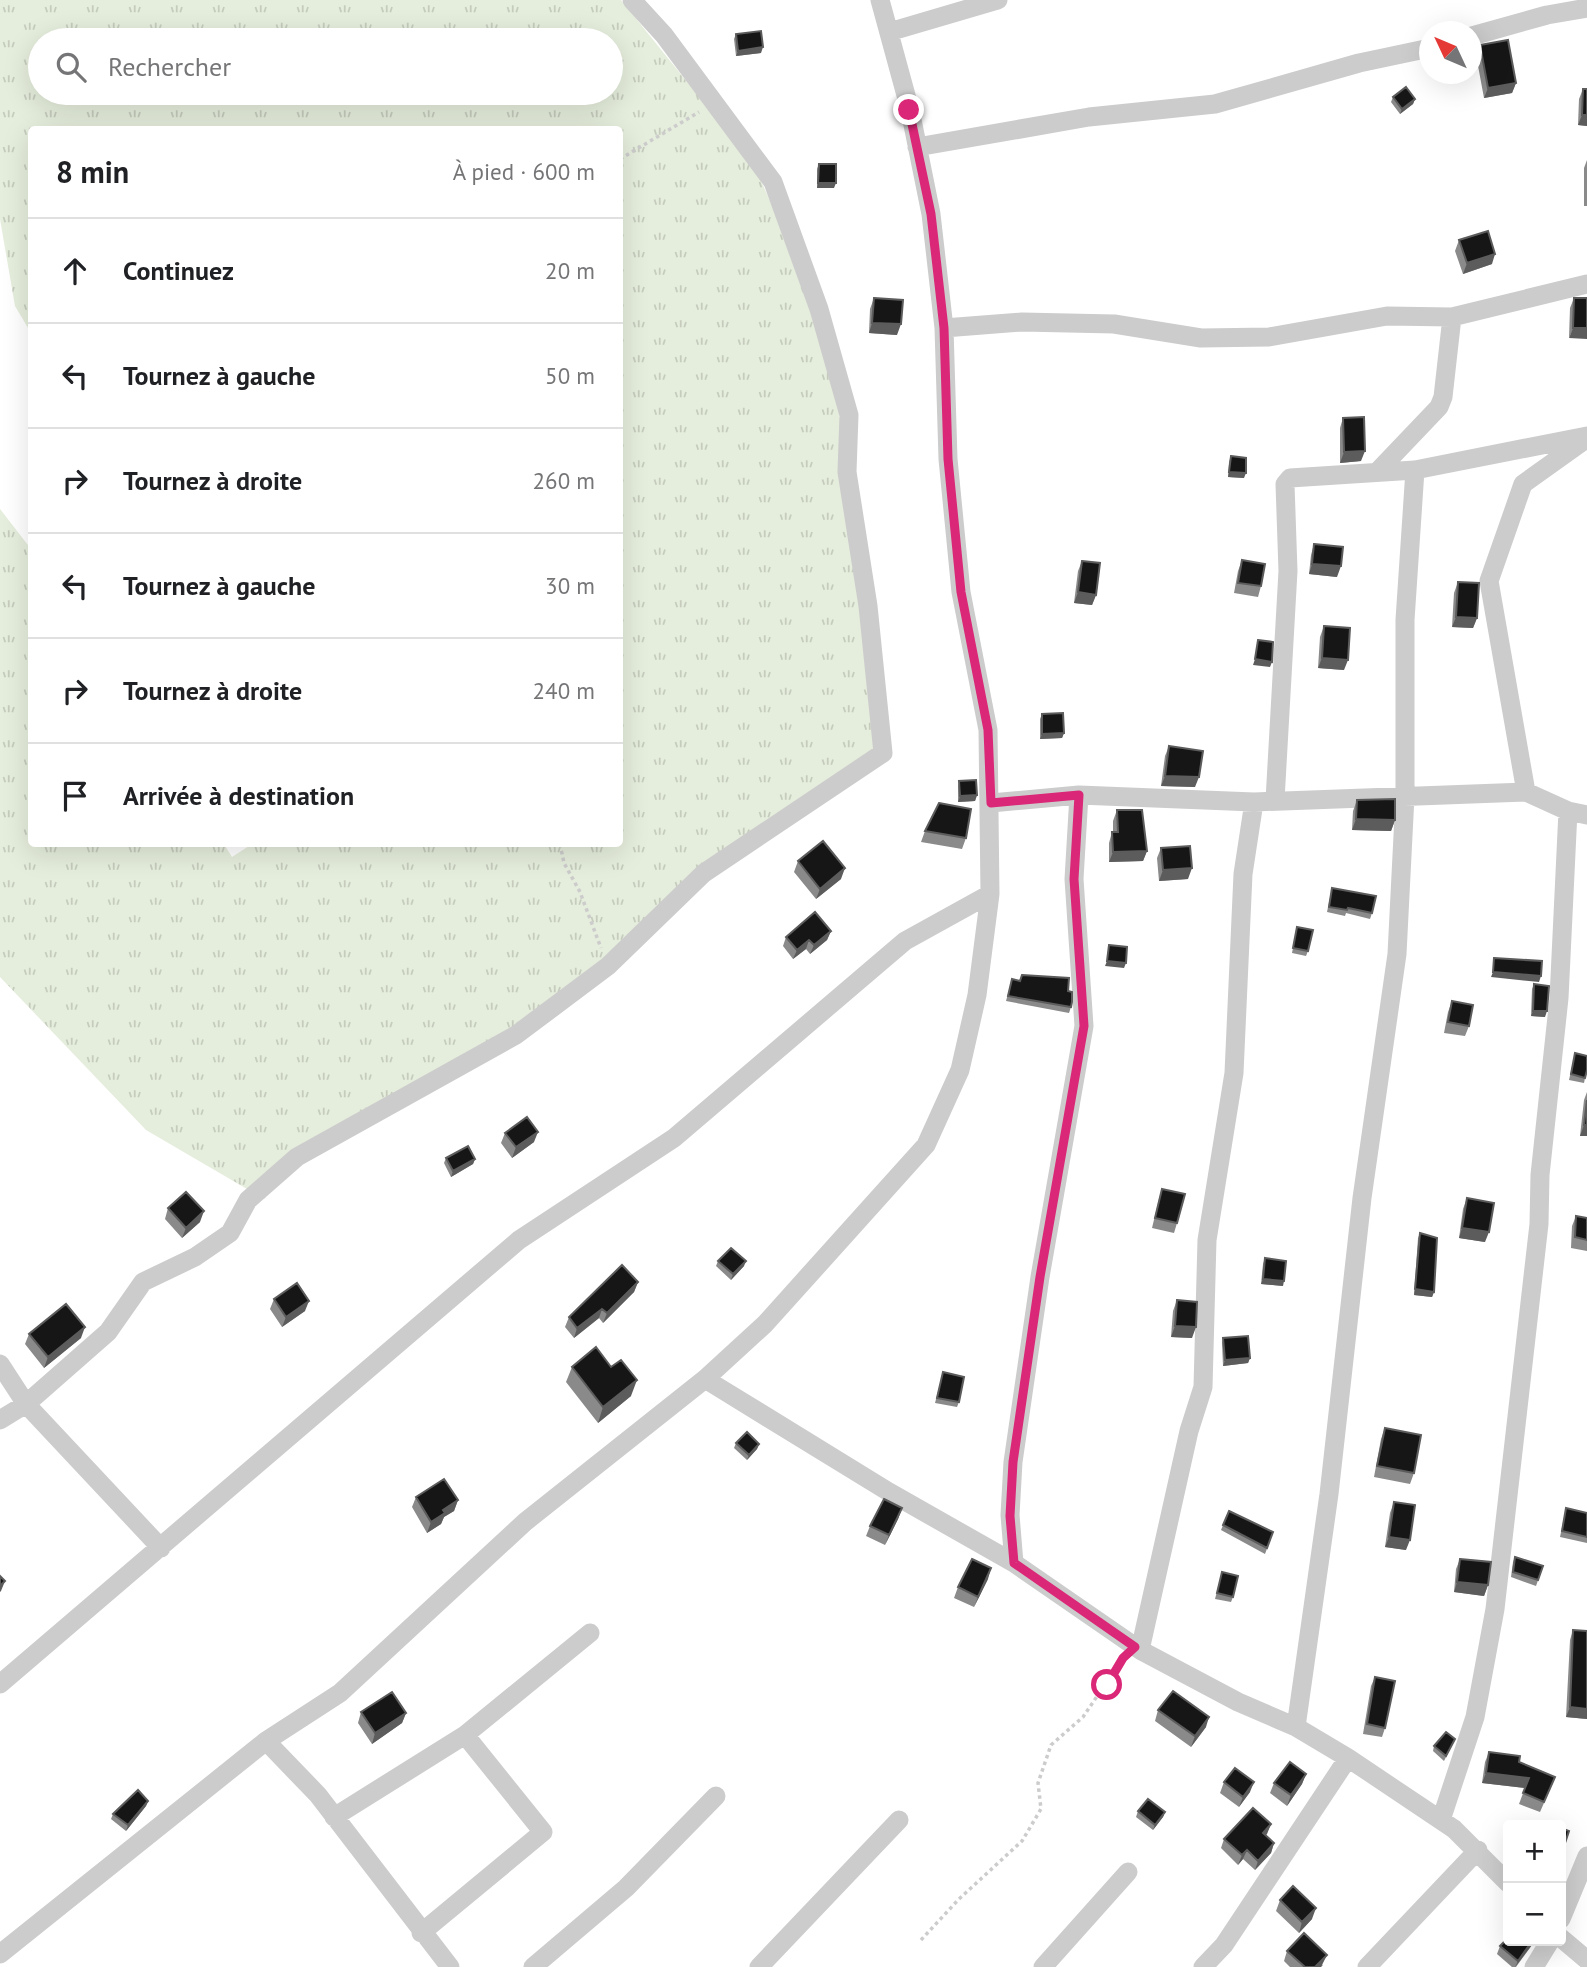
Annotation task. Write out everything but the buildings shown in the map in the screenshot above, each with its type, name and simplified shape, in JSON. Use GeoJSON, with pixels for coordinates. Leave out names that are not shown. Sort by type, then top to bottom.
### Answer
{"type":"FeatureCollection","features":[{"type":"Feature","properties":{"kind":"street"},"geometry":{"type":"LineString","coordinates":[[0,1420],[26,1404],[107,1332],[143,1282],[195,1257],[230,1233],[248,1200],[297,1157],[516,1035],[608,966],[705,873],[884,751],[868,606],[847,472],[850,428],[846,399],[819,309],[777,192],[664,35],[632,0]]}},
{"type":"Feature","properties":{"kind":"street"},"geometry":{"type":"LineString","coordinates":[[0,1954],[267,1741],[340,1693],[525,1522],[705,1379],[765,1324],[926,1146],[960,1070],[977,995],[990,894],[991,803],[988,730],[961,592],[949,472],[944,328],[931,214],[880,0]]}},
{"type":"Feature","properties":{"kind":"street"},"geometry":{"type":"LineString","coordinates":[[889,32],[998,0]]}},
{"type":"Feature","properties":{"kind":"street"},"geometry":{"type":"LineString","coordinates":[[1482,33],[1547,15],[1587,8]]}},
{"type":"Feature","properties":{"kind":"street"},"geometry":{"type":"LineString","coordinates":[[917,147],[1089,117],[1215,104],[1359,63],[1419,50]]}},
{"type":"Feature","properties":{"kind":"street"},"geometry":{"type":"LineString","coordinates":[[944,328],[1022,322],[1114,324],[1201,338],[1269,337],[1387,316],[1452,317],[1587,284]]}},
{"type":"Feature","properties":{"kind":"street"},"geometry":{"type":"LineString","coordinates":[[1377,472],[1440,407],[1452,317]]}},
{"type":"Feature","properties":{"kind":"street"},"geometry":{"type":"LineString","coordinates":[[1275,800],[1288,571],[1285,484],[1296,475],[1415,470],[1587,437]]}},
{"type":"Feature","properties":{"kind":"street"},"geometry":{"type":"LineString","coordinates":[[1526,792],[1489,581],[1523,484],[1587,437]]}},
{"type":"Feature","properties":{"kind":"street"},"geometry":{"type":"LineString","coordinates":[[1296,1727],[1329,1493],[1362,1198],[1397,954],[1405,796],[1405,620],[1415,470]]}},
{"type":"Feature","properties":{"kind":"street"},"geometry":{"type":"LineString","coordinates":[[991,803],[1079,795],[1255,802],[1526,792],[1578,813],[1540,1175],[1539,1224],[1496,1596],[1475,1717],[1441,1820]]}},
{"type":"Feature","properties":{"kind":"street"},"geometry":{"type":"LineString","coordinates":[[1014,1563],[1010,1516],[1013,1462],[1040,1277],[1084,1026],[1074,879],[1079,795]]}},
{"type":"Feature","properties":{"kind":"street"},"geometry":{"type":"LineString","coordinates":[[1138,1648],[1189,1431],[1203,1387],[1207,1240],[1234,1073],[1243,874],[1255,802]]}},
{"type":"Feature","properties":{"kind":"street"},"geometry":{"type":"LineString","coordinates":[[0,1684],[519,1240],[674,1138],[905,941],[990,894]]}},
{"type":"Feature","properties":{"kind":"street"},"geometry":{"type":"LineString","coordinates":[[0,1364],[26,1404],[161,1548]]}},
{"type":"Feature","properties":{"kind":"street"},"geometry":{"type":"LineString","coordinates":[[705,1379],[889,1492],[1014,1563],[1138,1648],[1238,1702],[1296,1727],[1348,1758],[1441,1820],[1478,1850],[1503,1878]]}},
{"type":"Feature","properties":{"kind":"street"},"geometry":{"type":"LineString","coordinates":[[334,1817],[465,1735],[590,1633]]}},
{"type":"Feature","properties":{"kind":"street"},"geometry":{"type":"LineString","coordinates":[[421,1933],[543,1832],[465,1735]]}},
{"type":"Feature","properties":{"kind":"street"},"geometry":{"type":"LineString","coordinates":[[267,1741],[318,1795],[383,1877],[421,1933],[450,1967]]}},
{"type":"Feature","properties":{"kind":"street"},"geometry":{"type":"LineString","coordinates":[[1203,1967],[1224,1945],[1348,1758]]}},
{"type":"Feature","properties":{"kind":"street"},"geometry":{"type":"LineString","coordinates":[[533,1967],[626,1888],[716,1796]]}},
{"type":"Feature","properties":{"kind":"street"},"geometry":{"type":"LineString","coordinates":[[759,1967],[900,1820]]}},
{"type":"Feature","properties":{"kind":"street"},"geometry":{"type":"LineString","coordinates":[[1367,1967],[1478,1850]]}},
{"type":"Feature","properties":{"kind":"street"},"geometry":{"type":"LineString","coordinates":[[1566,1907],[1587,1856]]}},
{"type":"Feature","properties":{"kind":"street"},"geometry":{"type":"LineString","coordinates":[[1043,1967],[1128,1872]]}},
{"type":"Feature","properties":{"kind":"street"},"geometry":{"type":"LineString","coordinates":[[1566,1942],[1587,1960]]}},
{"type":"Feature","properties":{"kind":"street"},"geometry":{"type":"LineString","coordinates":[[1534,1967],[1547,1946]]}},
{"type":"Feature","properties":{"kind":"path"},"geometry":{"type":"LineString","coordinates":[[623,157],[714,102]]}},
{"type":"Feature","properties":{"kind":"path"},"geometry":{"type":"LineString","coordinates":[[561,847],[564,863],[580,892],[608,966]]}},
{"type":"Feature","properties":{"kind":"path"},"geometry":{"type":"LineString","coordinates":[[921,1940],[959,1899],[1022,1841],[1041,1809],[1038,1783],[1051,1745],[1083,1717],[1123,1658],[1138,1648]]}},
{"type":"Feature","properties":{"kind":"green space"},"geometry":{"type":"Polygon","coordinates":[[[0,0],[621,0],[754,165],[815,302],[849,459],[881,752],[689,894],[492,1057],[286,1170],[264,1199],[146,1130],[0,977],[0,509],[28,545],[28,847],[226,847],[232,857],[247,847],[623,847],[623,126],[28,126],[28,328],[15,306],[0,219],[0,0]]]}},
{"type":"Feature","properties":{"kind":"route"},"geometry":{"type":"LineString","coordinates":[[909,110],[931,214],[944,328],[948,459],[961,592],[988,730],[991,803],[1079,795],[1074,879],[1084,1026],[1040,1277],[1013,1462],[1010,1516],[1014,1563],[1135,1647],[1123,1658],[1107,1685]]}}]}
